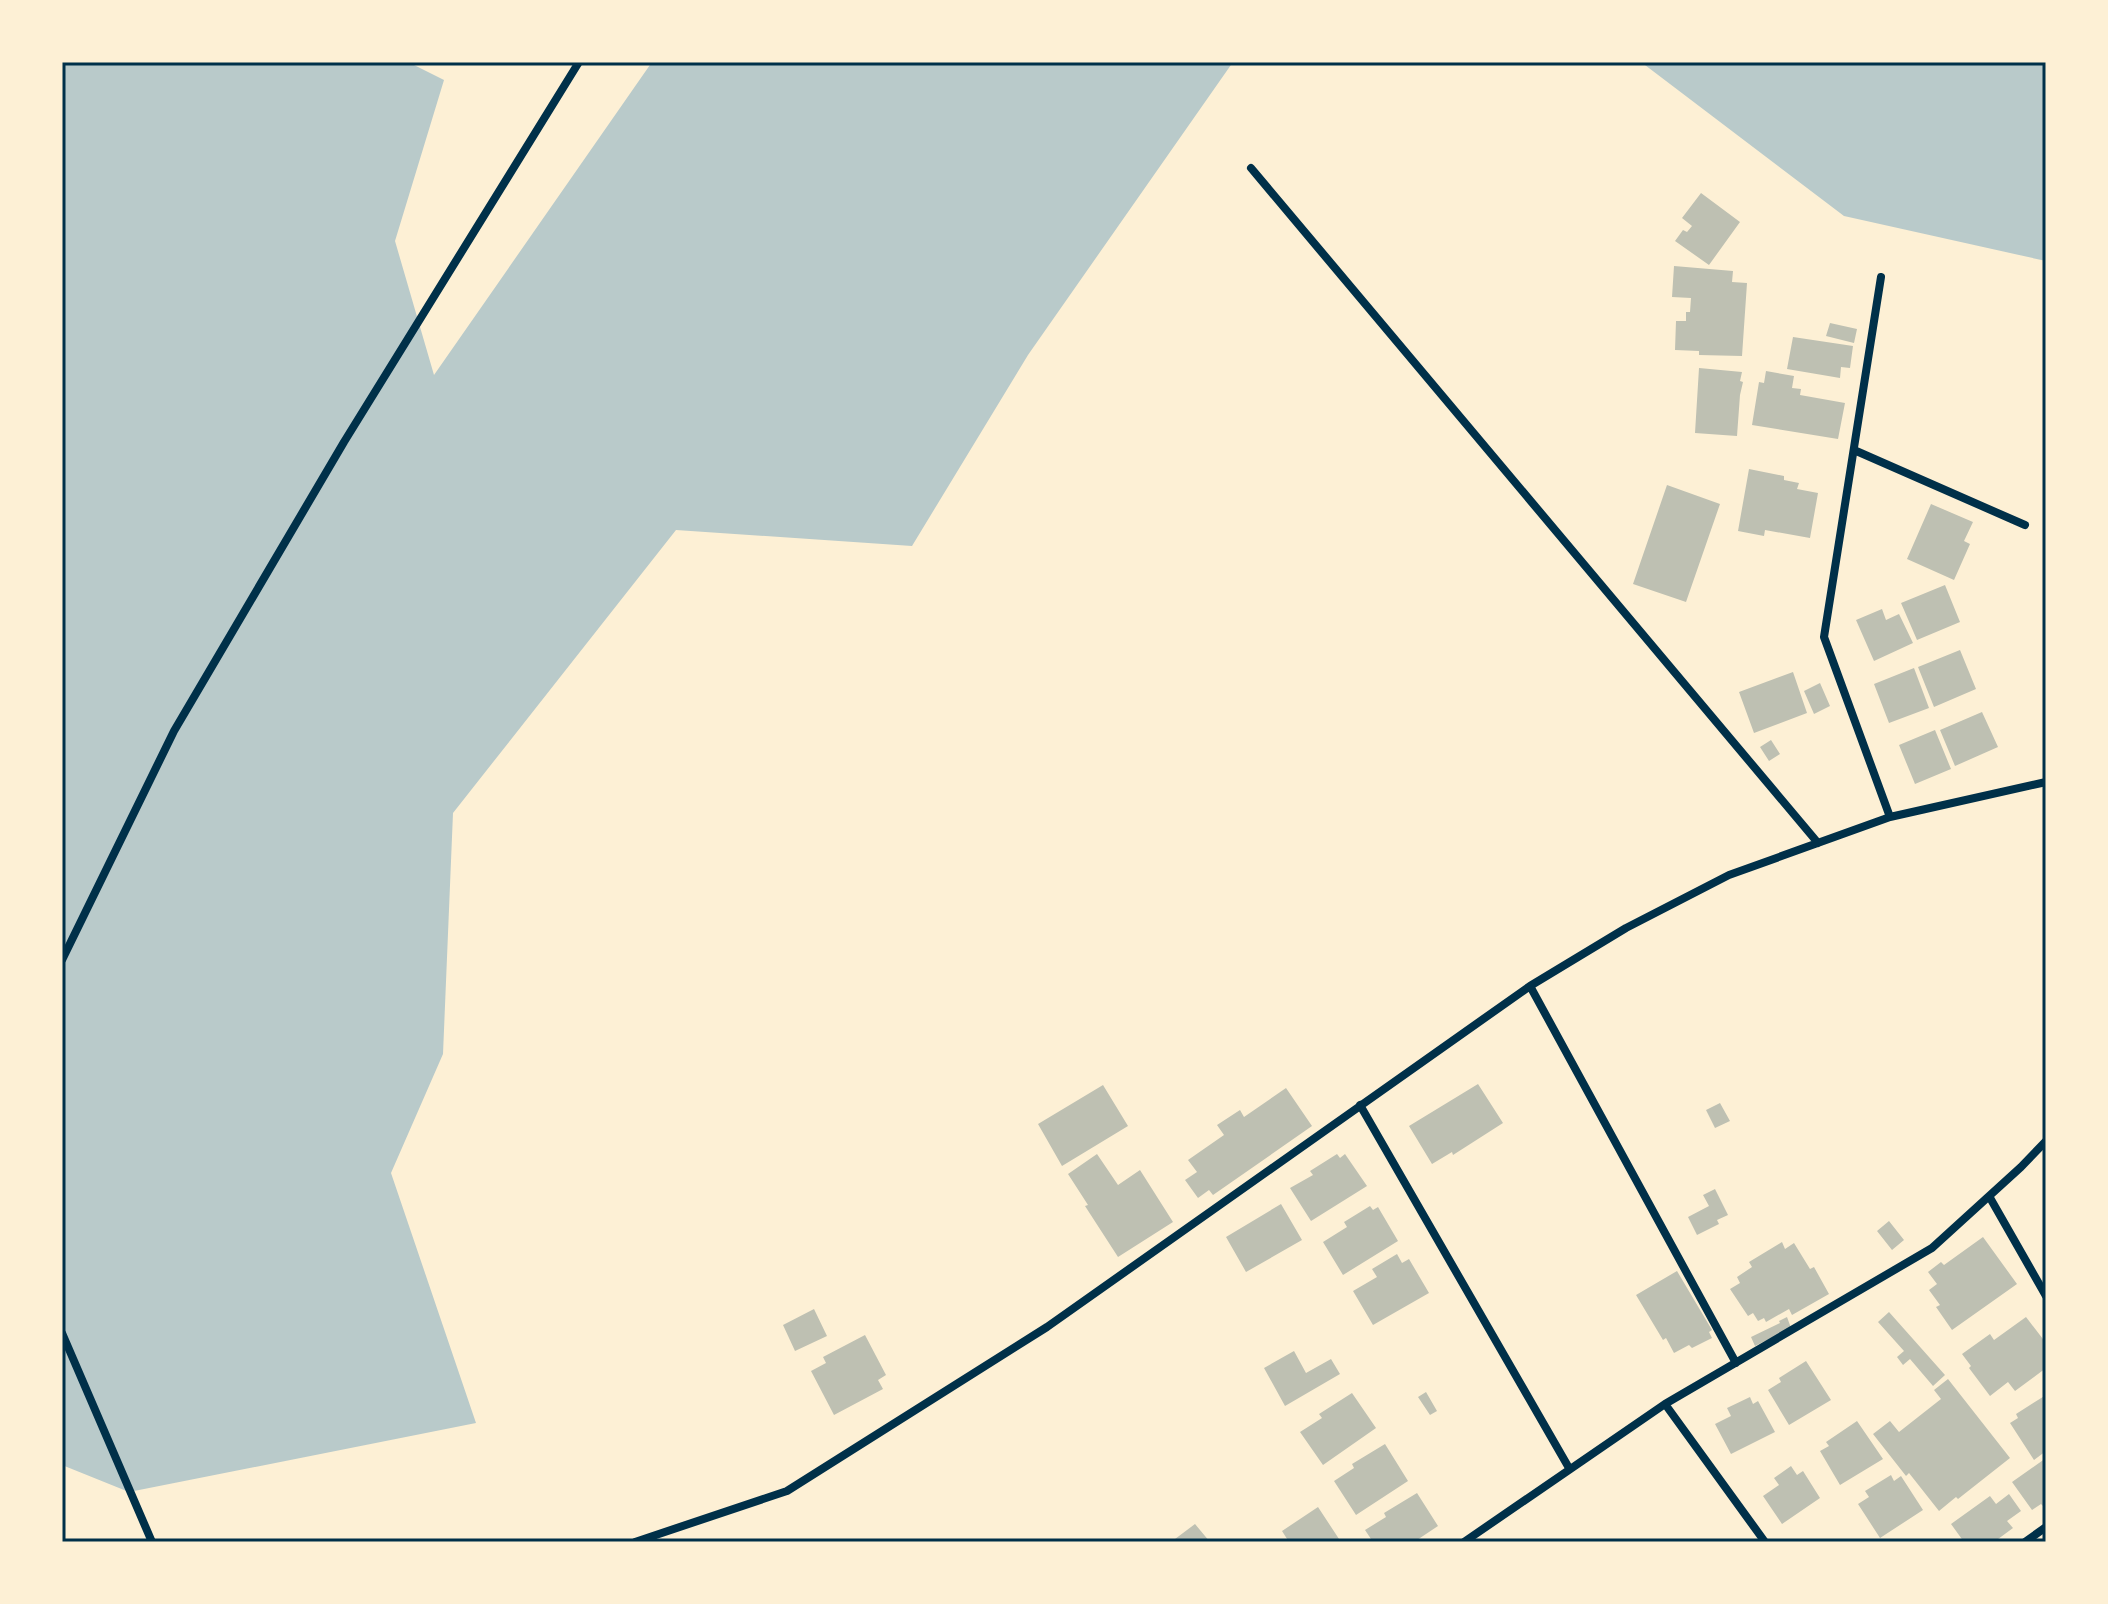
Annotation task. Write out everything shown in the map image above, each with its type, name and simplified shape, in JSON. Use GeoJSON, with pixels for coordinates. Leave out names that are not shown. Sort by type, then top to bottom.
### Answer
{"type":"FeatureCollection","features":[{"type":"Feature","properties":{"kind":"street"},"geometry":{"type":"LineString","coordinates":[[62,960],[174,731],[344,442],[579,62]]}},
{"type":"Feature","properties":{"kind":"street"},"geometry":{"type":"LineString","coordinates":[[1251,168],[1818,843]]}},
{"type":"Feature","properties":{"kind":"street"},"geometry":{"type":"LineString","coordinates":[[1881,277],[1824,637],[1890,817]]}},
{"type":"Feature","properties":{"kind":"street"},"geometry":{"type":"LineString","coordinates":[[1854,450],[2025,525]]}},
{"type":"Feature","properties":{"kind":"street"},"geometry":{"type":"LineString","coordinates":[[635,1542],[787,1491],[1047,1327],[1530,986],[1626,928],[1729,875],[1890,817],[2046,782]]}},
{"type":"Feature","properties":{"kind":"street"},"geometry":{"type":"LineString","coordinates":[[1530,986],[1736,1363]]}},
{"type":"Feature","properties":{"kind":"street"},"geometry":{"type":"LineString","coordinates":[[1360,1105],[1569,1468]]}},
{"type":"Feature","properties":{"kind":"street"},"geometry":{"type":"LineString","coordinates":[[1464,1542],[1665,1404],[1932,1248],[2046,1141]]}},
{"type":"Feature","properties":{"kind":"street"},"geometry":{"type":"LineString","coordinates":[[1989,1196],[2046,1296]]}},
{"type":"Feature","properties":{"kind":"street"},"geometry":{"type":"LineString","coordinates":[[62,1333],[152,1542]]}},
{"type":"Feature","properties":{"kind":"street"},"geometry":{"type":"LineString","coordinates":[[1665,1404],[1765,1542]]}},
{"type":"Feature","properties":{"kind":"street"},"geometry":{"type":"LineString","coordinates":[[2025,1542],[2046,1527]]}},
{"type":"Feature","properties":{"kind":"shaded area"},"geometry":{"type":"Polygon","coordinates":[[[62,62],[408,62],[444,80],[395,241],[434,375],[652,62],[1233,62],[1028,355],[912,546],[676,530],[453,813],[443,1054],[391,1173],[476,1423],[129,1492],[62,1465],[62,62]]]}},
{"type":"Feature","properties":{"kind":"shaded area"},"geometry":{"type":"Polygon","coordinates":[[[1641,62],[2046,62],[2046,261],[1844,216],[1641,62]]]}},
{"type":"Feature","properties":{"kind":"building"},"geometry":{"type":"Polygon","coordinates":[[[1701,193],[1740,222],[1709,265],[1675,241],[1683,230],[1687,232],[1692,226],[1682,218],[1701,193]]]}},
{"type":"Feature","properties":{"kind":"building"},"geometry":{"type":"Polygon","coordinates":[[[1674,266],[1733,271],[1732,282],[1747,283],[1742,356],[1699,355],[1699,351],[1675,350],[1676,321],[1686,321],[1691,298],[1672,297],[1674,266]]]}},
{"type":"Feature","properties":{"kind":"building"},"geometry":{"type":"Polygon","coordinates":[[[1830,323],[1857,329],[1854,343],[1826,336],[1830,323]]]}},
{"type":"Feature","properties":{"kind":"building"},"geometry":{"type":"Polygon","coordinates":[[[1793,337],[1853,346],[1850,368],[1841,367],[1840,378],[1787,369],[1793,337]]]}},
{"type":"Feature","properties":{"kind":"building"},"geometry":{"type":"Polygon","coordinates":[[[1699,368],[1742,372],[1737,436],[1695,433],[1699,368]]]}},
{"type":"Feature","properties":{"kind":"building"},"geometry":{"type":"Polygon","coordinates":[[[1766,371],[1794,376],[1792,388],[1801,389],[1800,395],[1845,403],[1838,439],[1752,425],[1759,382],[1764,383],[1766,371]]]}},
{"type":"Feature","properties":{"kind":"building"},"geometry":{"type":"Polygon","coordinates":[[[1749,469],[1784,476],[1784,480],[1799,483],[1797,489],[1818,493],[1810,538],[1765,530],[1764,536],[1738,531],[1749,469]]]}},
{"type":"Feature","properties":{"kind":"building"},"geometry":{"type":"Polygon","coordinates":[[[1667,485],[1720,504],[1686,602],[1633,584],[1667,485]]]}},
{"type":"Feature","properties":{"kind":"building"},"geometry":{"type":"Polygon","coordinates":[[[1931,504],[1973,522],[1964,541],[1970,544],[1954,580],[1907,559],[1931,504]]]}},
{"type":"Feature","properties":{"kind":"building"},"geometry":{"type":"Polygon","coordinates":[[[1945,585],[1960,622],[1917,640],[1901,603],[1945,585]]]}},
{"type":"Feature","properties":{"kind":"building"},"geometry":{"type":"Polygon","coordinates":[[[1882,609],[1886,620],[1899,614],[1913,643],[1874,661],[1856,620],[1882,609]]]}},
{"type":"Feature","properties":{"kind":"building"},"geometry":{"type":"Polygon","coordinates":[[[1960,650],[1976,689],[1934,707],[1918,667],[1960,650]]]}},
{"type":"Feature","properties":{"kind":"building"},"geometry":{"type":"Polygon","coordinates":[[[1914,668],[1929,708],[1889,723],[1874,684],[1914,668]]]}},
{"type":"Feature","properties":{"kind":"building"},"geometry":{"type":"Polygon","coordinates":[[[1793,672],[1807,713],[1754,733],[1739,692],[1793,672]]]}},
{"type":"Feature","properties":{"kind":"building"},"geometry":{"type":"Polygon","coordinates":[[[1820,683],[1830,706],[1814,714],[1804,691],[1820,683]]]}},
{"type":"Feature","properties":{"kind":"building"},"geometry":{"type":"Polygon","coordinates":[[[1982,712],[1998,747],[1955,766],[1940,730],[1982,712]]]}},
{"type":"Feature","properties":{"kind":"building"},"geometry":{"type":"Polygon","coordinates":[[[1935,730],[1951,769],[1915,784],[1899,745],[1935,730]]]}},
{"type":"Feature","properties":{"kind":"building"},"geometry":{"type":"Polygon","coordinates":[[[1771,740],[1780,754],[1769,761],[1760,747],[1771,740]]]}},
{"type":"Feature","properties":{"kind":"building"},"geometry":{"type":"Polygon","coordinates":[[[1478,1084],[1503,1123],[1453,1155],[1452,1152],[1432,1164],[1409,1126],[1478,1084]]]}},
{"type":"Feature","properties":{"kind":"building"},"geometry":{"type":"Polygon","coordinates":[[[1103,1085],[1128,1126],[1062,1166],[1038,1124],[1103,1085]]]}},
{"type":"Feature","properties":{"kind":"building"},"geometry":{"type":"Polygon","coordinates":[[[1286,1088],[1312,1126],[1213,1195],[1209,1190],[1198,1198],[1185,1180],[1197,1172],[1188,1160],[1224,1135],[1217,1125],[1240,1110],[1244,1117],[1286,1088]]]}},
{"type":"Feature","properties":{"kind":"building"},"geometry":{"type":"Polygon","coordinates":[[[1720,1103],[1730,1121],[1715,1128],[1706,1110],[1720,1103]]]}},
{"type":"Feature","properties":{"kind":"building"},"geometry":{"type":"Polygon","coordinates":[[[1097,1154],[1118,1185],[1140,1170],[1173,1222],[1118,1257],[1068,1174],[1097,1154]]]}},
{"type":"Feature","properties":{"kind":"building"},"geometry":{"type":"Polygon","coordinates":[[[1337,1154],[1340,1158],[1345,1154],[1367,1186],[1311,1221],[1290,1188],[1313,1175],[1310,1171],[1337,1154]]]}},
{"type":"Feature","properties":{"kind":"building"},"geometry":{"type":"Polygon","coordinates":[[[1715,1189],[1728,1215],[1717,1220],[1719,1224],[1697,1235],[1688,1217],[1709,1206],[1703,1195],[1715,1189]]]}},
{"type":"Feature","properties":{"kind":"building"},"geometry":{"type":"Polygon","coordinates":[[[1281,1204],[1302,1240],[1246,1272],[1226,1237],[1281,1204]]]}},
{"type":"Feature","properties":{"kind":"building"},"geometry":{"type":"Polygon","coordinates":[[[1370,1206],[1373,1210],[1378,1207],[1398,1241],[1343,1275],[1323,1242],[1347,1227],[1344,1222],[1370,1206]]]}},
{"type":"Feature","properties":{"kind":"building"},"geometry":{"type":"Polygon","coordinates":[[[1889,1221],[1904,1240],[1892,1250],[1877,1231],[1889,1221]]]}},
{"type":"Feature","properties":{"kind":"building"},"geometry":{"type":"Polygon","coordinates":[[[1983,1237],[2017,1284],[1952,1330],[1936,1307],[1940,1305],[1929,1290],[1937,1284],[1928,1272],[1941,1262],[1944,1265],[1983,1237]]]}},
{"type":"Feature","properties":{"kind":"building"},"geometry":{"type":"Polygon","coordinates":[[[1782,1242],[1785,1249],[1794,1243],[1810,1269],[1814,1267],[1829,1294],[1792,1315],[1789,1309],[1766,1322],[1764,1318],[1758,1321],[1753,1313],[1748,1316],[1730,1289],[1740,1283],[1737,1277],[1752,1267],[1749,1262],[1782,1242]]]}},
{"type":"Feature","properties":{"kind":"building"},"geometry":{"type":"Polygon","coordinates":[[[1397,1254],[1402,1263],[1409,1259],[1429,1293],[1373,1325],[1353,1291],[1377,1277],[1372,1269],[1397,1254]]]}},
{"type":"Feature","properties":{"kind":"building"},"geometry":{"type":"Polygon","coordinates":[[[1677,1271],[1712,1330],[1709,1332],[1712,1338],[1674,1353],[1636,1295],[1677,1271]]]}},
{"type":"Feature","properties":{"kind":"building"},"geometry":{"type":"Polygon","coordinates":[[[814,1309],[827,1336],[795,1351],[783,1325],[814,1309]]]}},
{"type":"Feature","properties":{"kind":"building"},"geometry":{"type":"Polygon","coordinates":[[[1889,1312],[1945,1375],[1933,1386],[1910,1359],[1903,1365],[1897,1357],[1904,1351],[1878,1322],[1889,1312]]]}},
{"type":"Feature","properties":{"kind":"building"},"geometry":{"type":"Polygon","coordinates":[[[1787,1317],[1791,1328],[1755,1346],[1751,1337],[1787,1317]]]}},
{"type":"Feature","properties":{"kind":"building"},"geometry":{"type":"Polygon","coordinates":[[[2026,1317],[2046,1343],[2046,1368],[2015,1391],[2008,1382],[1990,1396],[1962,1354],[1990,1334],[1994,1340],[2026,1317]]]}},
{"type":"Feature","properties":{"kind":"building"},"geometry":{"type":"Polygon","coordinates":[[[865,1335],[886,1375],[878,1380],[883,1389],[834,1415],[811,1371],[826,1363],[823,1357],[865,1335]]]}},
{"type":"Feature","properties":{"kind":"building"},"geometry":{"type":"Polygon","coordinates":[[[1294,1351],[1306,1373],[1331,1359],[1340,1374],[1285,1406],[1264,1368],[1294,1351]]]}},
{"type":"Feature","properties":{"kind":"building"},"geometry":{"type":"Polygon","coordinates":[[[1806,1361],[1831,1400],[1789,1425],[1768,1390],[1781,1382],[1779,1378],[1806,1361]]]}},
{"type":"Feature","properties":{"kind":"building"},"geometry":{"type":"Polygon","coordinates":[[[1948,1379],[2010,1458],[1939,1511],[1873,1434],[1890,1421],[1899,1432],[1941,1399],[1934,1390],[1948,1379]]]}},
{"type":"Feature","properties":{"kind":"building"},"geometry":{"type":"Polygon","coordinates":[[[1426,1392],[1437,1411],[1430,1415],[1418,1397],[1426,1392]]]}},
{"type":"Feature","properties":{"kind":"building"},"geometry":{"type":"Polygon","coordinates":[[[1352,1393],[1376,1428],[1323,1465],[1300,1432],[1322,1418],[1319,1414],[1352,1393]]]}},
{"type":"Feature","properties":{"kind":"building"},"geometry":{"type":"Polygon","coordinates":[[[2046,1395],[2046,1451],[2034,1460],[2010,1423],[2018,1418],[2016,1414],[2046,1395]]]}},
{"type":"Feature","properties":{"kind":"building"},"geometry":{"type":"Polygon","coordinates":[[[1750,1397],[1753,1404],[1758,1401],[1775,1432],[1731,1454],[1715,1424],[1731,1416],[1727,1408],[1750,1397]]]}},
{"type":"Feature","properties":{"kind":"building"},"geometry":{"type":"Polygon","coordinates":[[[1857,1421],[1883,1459],[1840,1485],[1820,1451],[1829,1446],[1826,1442],[1857,1421]]]}},
{"type":"Feature","properties":{"kind":"building"},"geometry":{"type":"Polygon","coordinates":[[[1385,1444],[1408,1481],[1356,1515],[1334,1481],[1354,1468],[1352,1464],[1385,1444]]]}},
{"type":"Feature","properties":{"kind":"building"},"geometry":{"type":"Polygon","coordinates":[[[2046,1458],[2046,1503],[2032,1510],[2012,1482],[2046,1458]]]}},
{"type":"Feature","properties":{"kind":"building"},"geometry":{"type":"Polygon","coordinates":[[[1791,1466],[1797,1475],[1803,1471],[1820,1498],[1782,1524],[1763,1496],[1779,1485],[1774,1478],[1791,1466]]]}},
{"type":"Feature","properties":{"kind":"building"},"geometry":{"type":"Polygon","coordinates":[[[1891,1475],[1894,1481],[1901,1476],[1923,1510],[1880,1538],[1858,1504],[1869,1497],[1865,1491],[1891,1475]]]}},
{"type":"Feature","properties":{"kind":"building"},"geometry":{"type":"Polygon","coordinates":[[[1417,1493],[1438,1526],[1414,1542],[1373,1542],[1365,1530],[1386,1517],[1384,1513],[1417,1493]]]}},
{"type":"Feature","properties":{"kind":"building"},"geometry":{"type":"Polygon","coordinates":[[[2009,1494],[2021,1511],[2007,1521],[2013,1528],[1994,1542],[1964,1542],[1951,1524],[1990,1496],[1996,1504],[2009,1494]]]}},
{"type":"Feature","properties":{"kind":"building"},"geometry":{"type":"Polygon","coordinates":[[[1318,1507],[1341,1542],[1289,1542],[1282,1531],[1318,1507]]]}},
{"type":"Feature","properties":{"kind":"building"},"geometry":{"type":"Polygon","coordinates":[[[1195,1524],[1210,1542],[1171,1542],[1195,1524]]]}}]}
